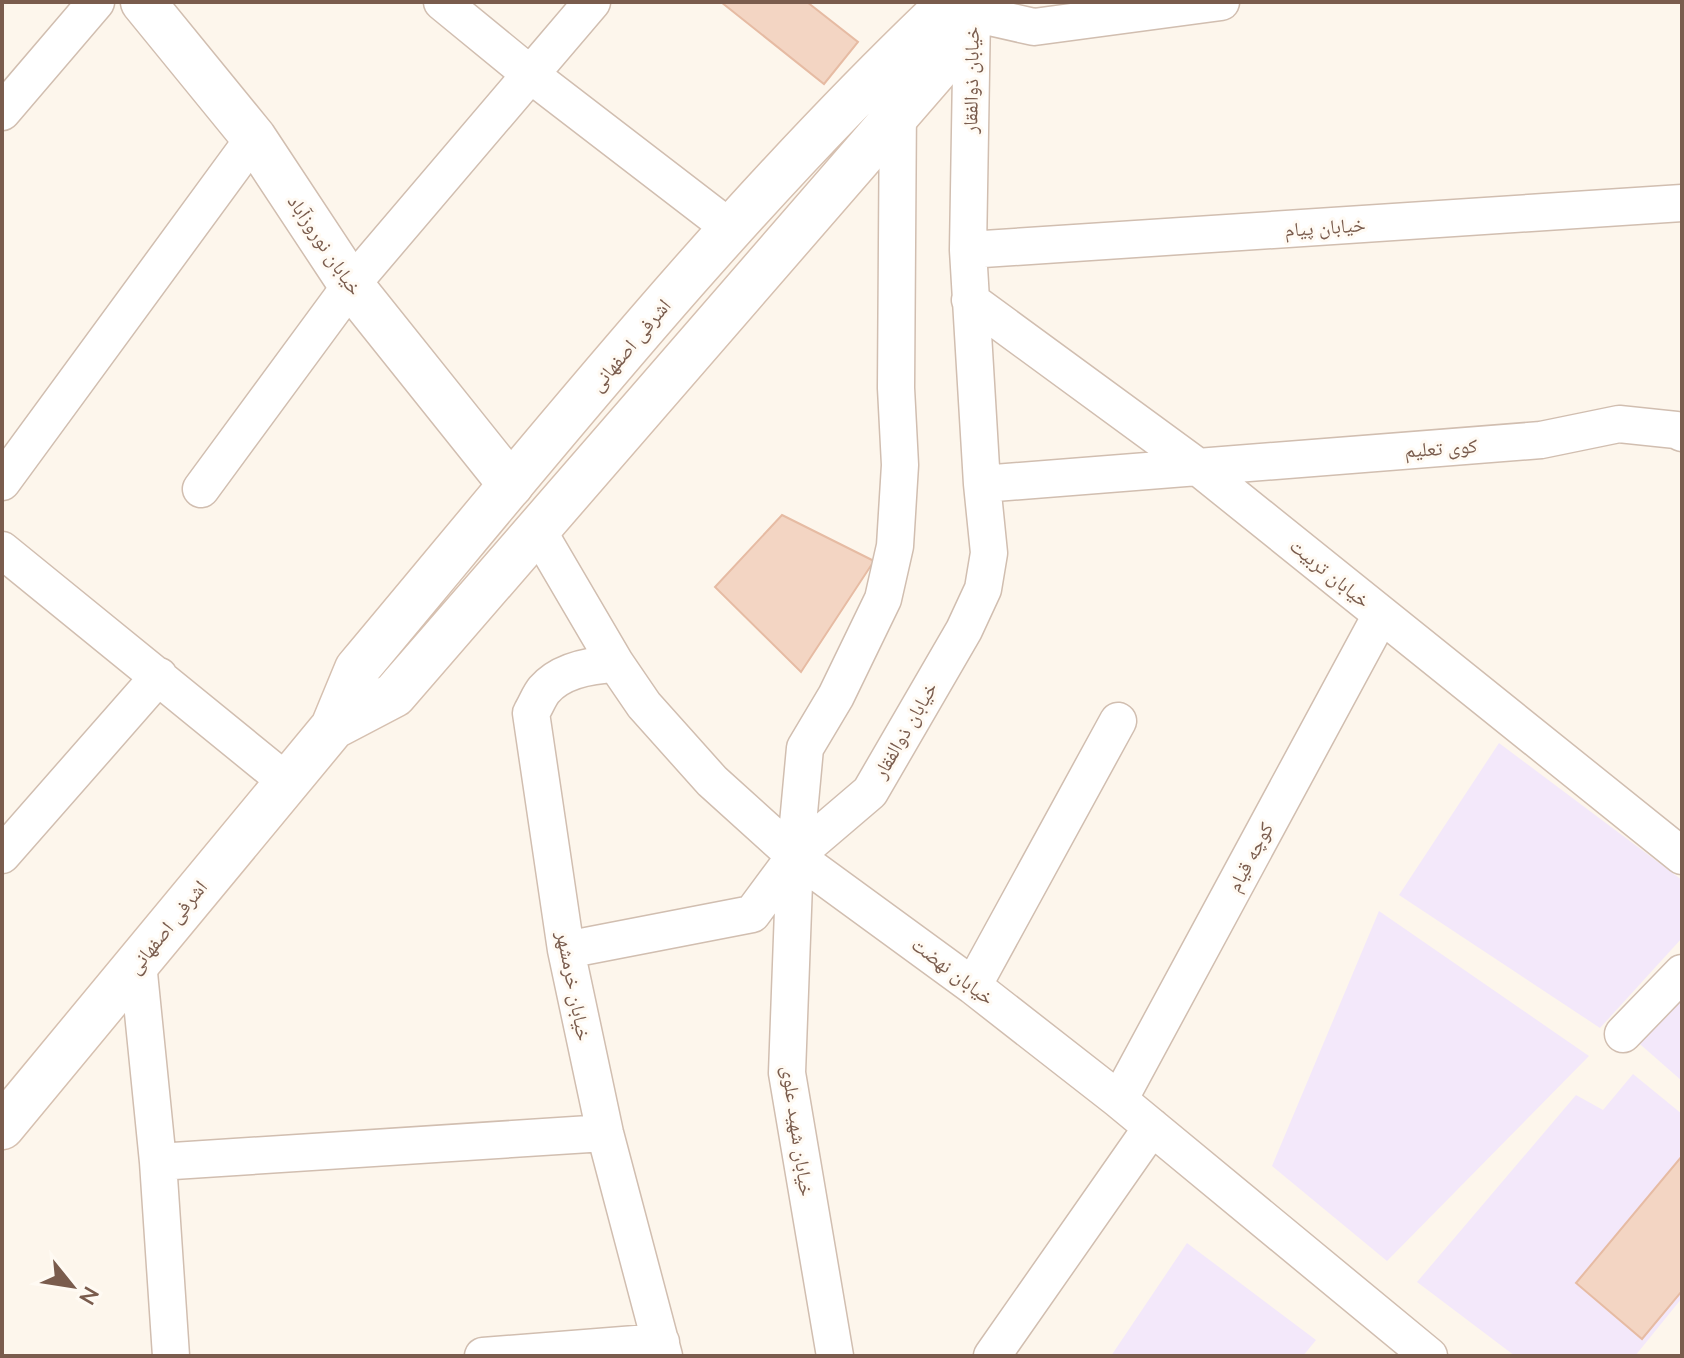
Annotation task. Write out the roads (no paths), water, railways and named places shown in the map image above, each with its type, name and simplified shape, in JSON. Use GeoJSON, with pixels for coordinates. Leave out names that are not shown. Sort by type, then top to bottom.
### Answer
{"type":"FeatureCollection","features":[{"type":"Feature","properties":{"kind":"main road","name":"خیابان نوروزآباد"},"geometry":{"type":"LineString","coordinates":[[143,2],[254,138],[351,285],[511,485]]}},
{"type":"Feature","properties":{"kind":"main road"},"geometry":{"type":"LineString","coordinates":[[899,2],[899,51]]}},
{"type":"Feature","properties":{"kind":"main road","name":"اشرفی اصفهانی"},"geometry":{"type":"LineString","coordinates":[[2,1127],[333,727],[357,669],[730,228],[938,14],[975,6]]}},
{"type":"Feature","properties":{"kind":"main road","name":"اشرفی اصفهانی"},"geometry":{"type":"LineString","coordinates":[[333,727],[394,695],[943,62],[975,6]]}},
{"type":"Feature","properties":{"kind":"street"},"geometry":{"type":"LineString","coordinates":[[2,112],[96,2]]}},
{"type":"Feature","properties":{"kind":"street"},"geometry":{"type":"LineString","coordinates":[[442,2],[531,75],[730,228]]}},
{"type":"Feature","properties":{"kind":"street"},"geometry":{"type":"LineString","coordinates":[[201,489],[351,285],[592,2]]}},
{"type":"Feature","properties":{"kind":"street"},"geometry":{"type":"LineString","coordinates":[[975,6],[1034,27],[1221,2]]}},
{"type":"Feature","properties":{"kind":"street","name":"خیابان ذوالفقار"},"geometry":{"type":"LineString","coordinates":[[566,950],[752,914],[795,856],[870,792],[964,630],[983,589],[989,553],[968,250],[975,6]]}},
{"type":"Feature","properties":{"kind":"street"},"geometry":{"type":"LineString","coordinates":[[795,856],[805,748],[836,696],[883,599],[895,546],[900,465],[896,388],[899,51]]}},
{"type":"Feature","properties":{"kind":"street"},"geometry":{"type":"LineString","coordinates":[[2,482],[254,138]]}},
{"type":"Feature","properties":{"kind":"street","name":"خیابان پیام"},"geometry":{"type":"LineString","coordinates":[[968,250],[1682,203]]}},
{"type":"Feature","properties":{"kind":"street","name":"خیابان تربیت"},"geometry":{"type":"LineString","coordinates":[[970,300],[1198,467],[1682,856]]}},
{"type":"Feature","properties":{"kind":"street","name":"کوی تعلیم"},"geometry":{"type":"LineString","coordinates":[[982,484],[1541,440],[1619,424],[1682,433]]}},
{"type":"Feature","properties":{"kind":"street","name":"خیابان نهضت"},"geometry":{"type":"LineString","coordinates":[[538,531],[616,664],[644,705],[712,781],[795,856],[973,986],[1119,1100],[1429,1356]]}},
{"type":"Feature","properties":{"kind":"street"},"geometry":{"type":"LineString","coordinates":[[2,550],[287,782]]}},
{"type":"Feature","properties":{"kind":"street","name":"کوچه قیام"},"geometry":{"type":"LineString","coordinates":[[1119,1100],[1381,615]]}},
{"type":"Feature","properties":{"kind":"street","name":"خیابان خرمشهر"},"geometry":{"type":"LineString","coordinates":[[616,664],[593,665],[571,673],[546,688],[531,713],[566,950],[605,1133],[662,1349]]}},
{"type":"Feature","properties":{"kind":"street"},"geometry":{"type":"LineString","coordinates":[[2,855],[159,676]]}},
{"type":"Feature","properties":{"kind":"street"},"geometry":{"type":"LineString","coordinates":[[973,986],[1118,721]]}},
{"type":"Feature","properties":{"kind":"street","name":"خیابان شهید علوی"},"geometry":{"type":"LineString","coordinates":[[795,856],[787,1073],[835,1356]]}},
{"type":"Feature","properties":{"kind":"street"},"geometry":{"type":"LineString","coordinates":[[138,963],[158,1162],[171,1356]]}},
{"type":"Feature","properties":{"kind":"street"},"geometry":{"type":"LineString","coordinates":[[1623,1034],[1682,973]]}},
{"type":"Feature","properties":{"kind":"street"},"geometry":{"type":"LineString","coordinates":[[992,1356],[1152,1127]]}},
{"type":"Feature","properties":{"kind":"street"},"geometry":{"type":"LineString","coordinates":[[158,1162],[605,1133]]}},
{"type":"Feature","properties":{"kind":"street"},"geometry":{"type":"LineString","coordinates":[[483,1356],[662,1349]]}}]}
